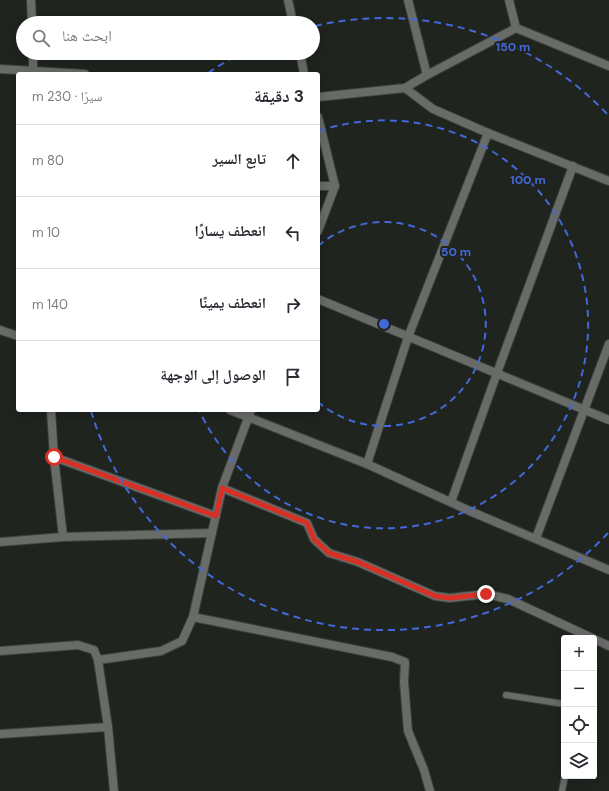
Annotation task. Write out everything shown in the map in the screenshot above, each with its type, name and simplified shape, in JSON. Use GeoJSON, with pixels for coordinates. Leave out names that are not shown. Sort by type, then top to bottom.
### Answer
{"type":"FeatureCollection","features":[{"type":"Feature","properties":{"kind":"street"},"geometry":{"type":"LineString","coordinates":[[31,0],[32,16]]}},
{"type":"Feature","properties":{"kind":"street"},"geometry":{"type":"LineString","coordinates":[[288,0],[291,16]]}},
{"type":"Feature","properties":{"kind":"street"},"geometry":{"type":"LineString","coordinates":[[408,0],[426,75]]}},
{"type":"Feature","properties":{"kind":"street"},"geometry":{"type":"LineString","coordinates":[[509,0],[516,28]]}},
{"type":"Feature","properties":{"kind":"street"},"geometry":{"type":"LineString","coordinates":[[320,98],[405,88],[426,75],[516,28],[609,66]]}},
{"type":"Feature","properties":{"kind":"street"},"geometry":{"type":"LineString","coordinates":[[33,60],[34,71]]}},
{"type":"Feature","properties":{"kind":"street"},"geometry":{"type":"LineString","coordinates":[[301,60],[304,72]]}},
{"type":"Feature","properties":{"kind":"street"},"geometry":{"type":"LineString","coordinates":[[0,69],[49,72]]}},
{"type":"Feature","properties":{"kind":"street"},"geometry":{"type":"LineString","coordinates":[[405,88],[432,109],[609,181]]}},
{"type":"Feature","properties":{"kind":"street"},"geometry":{"type":"LineString","coordinates":[[320,125],[335,186],[320,226]]}},
{"type":"Feature","properties":{"kind":"street"},"geometry":{"type":"LineString","coordinates":[[367,464],[408,337],[488,133]]}},
{"type":"Feature","properties":{"kind":"street"},"geometry":{"type":"LineString","coordinates":[[451,502],[573,166]]}},
{"type":"Feature","properties":{"kind":"street"},"geometry":{"type":"LineString","coordinates":[[320,186],[335,186]]}},
{"type":"Feature","properties":{"kind":"street"},"geometry":{"type":"LineString","coordinates":[[320,300],[609,420]]}},
{"type":"Feature","properties":{"kind":"street"},"geometry":{"type":"LineString","coordinates":[[0,330],[16,335]]}},
{"type":"Feature","properties":{"kind":"street"},"geometry":{"type":"LineString","coordinates":[[536,538],[609,344]]}},
{"type":"Feature","properties":{"kind":"street"},"geometry":{"type":"LineString","coordinates":[[51,412],[54,457],[63,537]]}},
{"type":"Feature","properties":{"kind":"street"},"geometry":{"type":"LineString","coordinates":[[98,660],[161,651],[182,641],[193,616],[222,488],[250,413],[609,570]]}},
{"type":"Feature","properties":{"kind":"street"},"geometry":{"type":"LineString","coordinates":[[54,457],[216,516]]}},
{"type":"Feature","properties":{"kind":"street"},"geometry":{"type":"LineString","coordinates":[[222,488],[307,523],[314,539],[329,553],[358,562],[435,596],[450,598],[486,594],[508,599],[586,635]]}},
{"type":"Feature","properties":{"kind":"street"},"geometry":{"type":"LineString","coordinates":[[0,542],[63,537],[212,533]]}},
{"type":"Feature","properties":{"kind":"street"},"geometry":{"type":"LineString","coordinates":[[193,616],[392,657],[405,662],[404,682],[408,731],[424,770],[430,791]]}},
{"type":"Feature","properties":{"kind":"street"},"geometry":{"type":"LineString","coordinates":[[597,640],[609,646]]}},
{"type":"Feature","properties":{"kind":"street"},"geometry":{"type":"LineString","coordinates":[[0,651],[78,645],[94,650],[98,660],[108,727],[114,791]]}},
{"type":"Feature","properties":{"kind":"street"},"geometry":{"type":"LineString","coordinates":[[0,734],[108,727]]}},
{"type":"Feature","properties":{"kind":"lane"},"geometry":{"type":"LineString","coordinates":[[506,695],[561,704]]}},
{"type":"Feature","properties":{"kind":"lane"},"geometry":{"type":"LineString","coordinates":[[562,791],[564,779]]}},
{"type":"Feature","properties":{"kind":"route"},"geometry":{"type":"LineString","coordinates":[[54,457],[216,516],[222,488],[307,523],[314,539],[329,553],[358,562],[435,596],[450,598],[486,594]]}}]}
